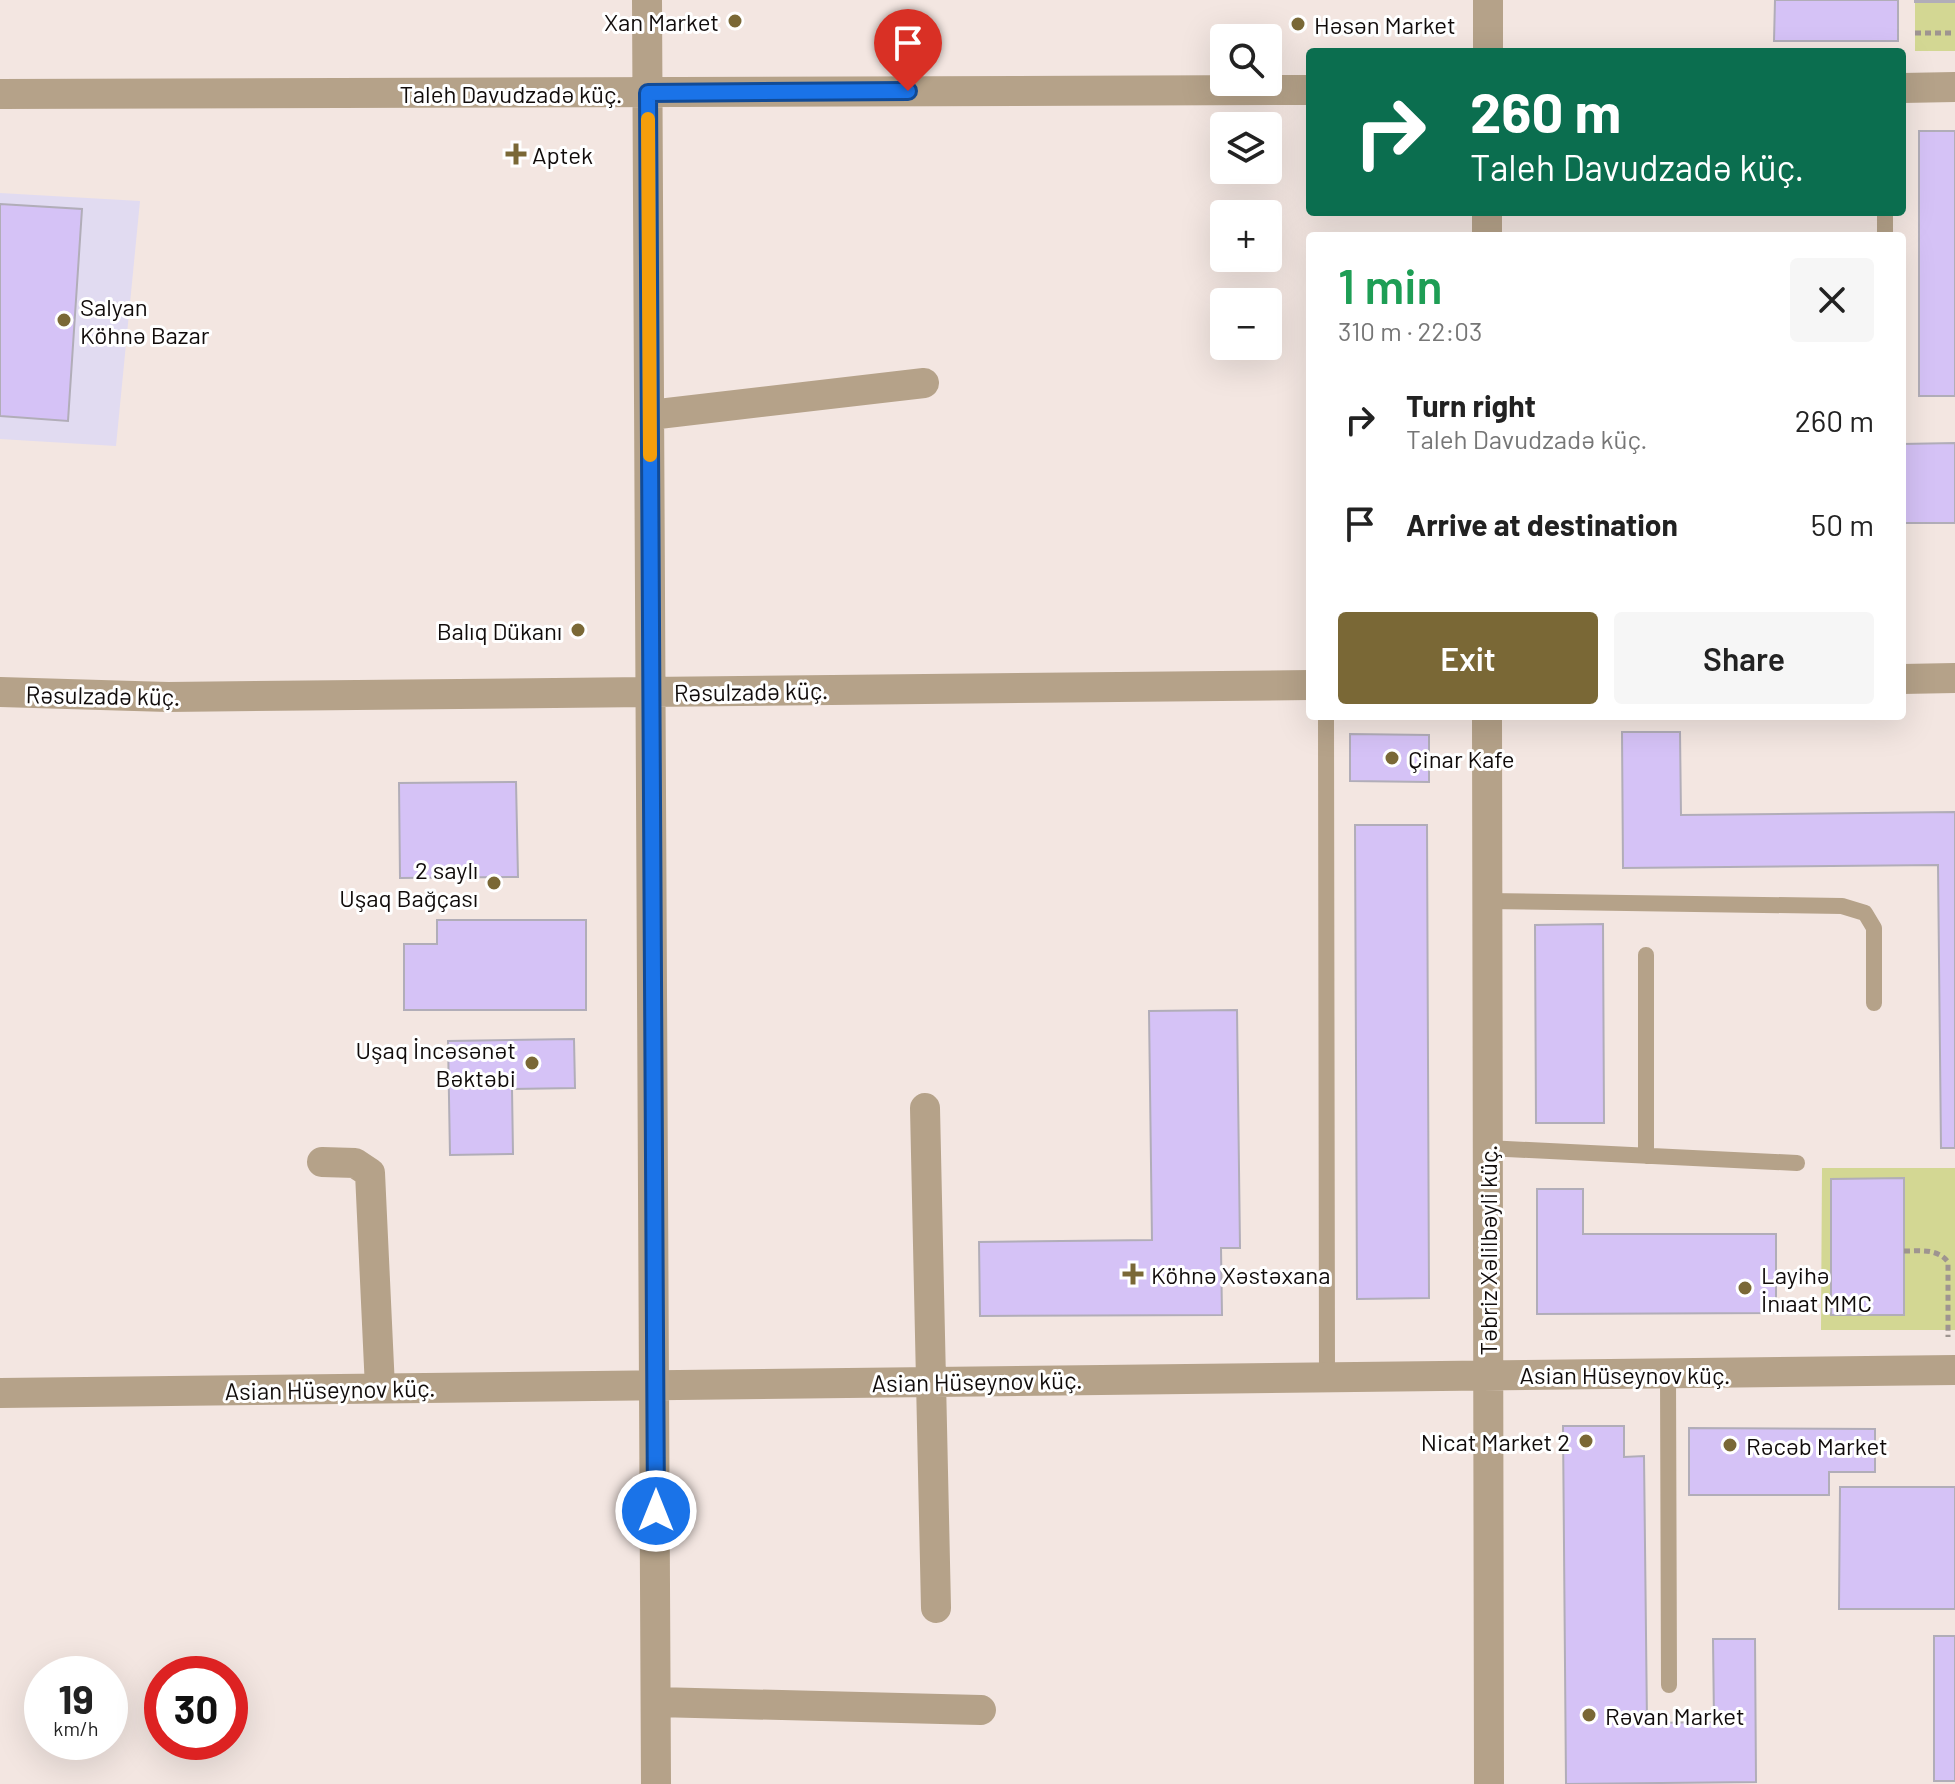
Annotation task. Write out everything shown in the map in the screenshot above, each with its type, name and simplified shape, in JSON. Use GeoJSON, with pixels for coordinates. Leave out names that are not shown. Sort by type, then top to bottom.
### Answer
{"type":"FeatureCollection","features":[{"type":"Feature","properties":{"kind":"street"},"geometry":{"type":"LineString","coordinates":[[647,0],[656,1784]]}},
{"type":"Feature","properties":{"kind":"street"},"geometry":{"type":"LineString","coordinates":[[1488,0],[1488,48]]}},
{"type":"Feature","properties":{"kind":"street"},"geometry":{"type":"LineString","coordinates":[[1906,88],[1955,87]]}},
{"type":"Feature","properties":{"kind":"street","name":"Taleh Davudzadə küç."},"geometry":{"type":"LineString","coordinates":[[0,94],[1306,90]]}},
{"type":"Feature","properties":{"kind":"street"},"geometry":{"type":"LineString","coordinates":[[650,415],[924,383]]}},
{"type":"Feature","properties":{"kind":"street"},"geometry":{"type":"LineString","coordinates":[[1906,679],[1955,678]]}},
{"type":"Feature","properties":{"kind":"street","name":"Rəsulzadə küç."},"geometry":{"type":"LineString","coordinates":[[0,692],[168,697],[1306,685]]}},
{"type":"Feature","properties":{"kind":"street","name":"Təbriz Xəlilbəyli küç."},"geometry":{"type":"LineString","coordinates":[[1487,720],[1489,1784]]}},
{"type":"Feature","properties":{"kind":"street"},"geometry":{"type":"LineString","coordinates":[[925,1108],[936,1608]]}},
{"type":"Feature","properties":{"kind":"street"},"geometry":{"type":"LineString","coordinates":[[322,1162],[355,1163],[370,1173],[380,1388]]}},
{"type":"Feature","properties":{"kind":"street","name":"Asian Hüseynov küç."},"geometry":{"type":"LineString","coordinates":[[0,1393],[1951,1370]]}},
{"type":"Feature","properties":{"kind":"street"},"geometry":{"type":"LineString","coordinates":[[656,1702],[981,1710]]}},
{"type":"Feature","properties":{"kind":"lane"},"geometry":{"type":"LineString","coordinates":[[1326,720],[1327,1377]]}},
{"type":"Feature","properties":{"kind":"lane"},"geometry":{"type":"LineString","coordinates":[[1487,901],[1842,906],[1865,913],[1874,928],[1874,1003]]}},
{"type":"Feature","properties":{"kind":"lane"},"geometry":{"type":"LineString","coordinates":[[1646,955],[1646,1156]]}},
{"type":"Feature","properties":{"kind":"lane"},"geometry":{"type":"LineString","coordinates":[[1487,1148],[1797,1163]]}},
{"type":"Feature","properties":{"kind":"lane"},"geometry":{"type":"LineString","coordinates":[[1668,1375],[1669,1685]]}},
{"type":"Feature","properties":{"kind":"path"},"geometry":{"type":"LineString","coordinates":[[1915,33],[1955,33]]}},
{"type":"Feature","properties":{"kind":"path"},"geometry":{"type":"LineString","coordinates":[[1904,1251],[1935,1252],[1948,1262],[1951,1370]]}},
{"type":"Feature","properties":{"kind":"shaded area","name":"Salyan Köhnə Bazar"},"geometry":{"type":"Polygon","coordinates":[[[0,193],[140,201],[116,446],[0,439],[0,193]]]}},
{"type":"Feature","properties":{"kind":"green space"},"geometry":{"type":"Polygon","coordinates":[[[1915,2],[1955,2],[1955,51],[1915,51],[1915,2]]]}},
{"type":"Feature","properties":{"kind":"green space"},"geometry":{"type":"Polygon","coordinates":[[[1822,1168],[1955,1168],[1955,1330],[1821,1330],[1822,1168]]]}},
{"type":"Feature","properties":{"kind":"building"},"geometry":{"type":"Polygon","coordinates":[[[1775,0],[1898,0],[1898,41],[1774,41],[1775,0]]]}},
{"type":"Feature","properties":{"kind":"building"},"geometry":{"type":"Polygon","coordinates":[[[1955,0],[1955,2],[1915,2],[1955,0]]]}},
{"type":"Feature","properties":{"kind":"building"},"geometry":{"type":"Polygon","coordinates":[[[1919,131],[1955,131],[1955,396],[1919,396],[1919,131]]]}},
{"type":"Feature","properties":{"kind":"building"},"geometry":{"type":"Polygon","coordinates":[[[0,204],[82,209],[68,421],[0,416],[0,204]]]}},
{"type":"Feature","properties":{"kind":"building"},"geometry":{"type":"Polygon","coordinates":[[[1955,443],[1955,523],[1906,523],[1906,444],[1955,443]]]}},
{"type":"Feature","properties":{"kind":"building"},"geometry":{"type":"Polygon","coordinates":[[[1622,732],[1680,732],[1681,815],[1955,812],[1955,1148],[1941,1148],[1938,865],[1623,868],[1622,732]]]}},
{"type":"Feature","properties":{"kind":"building"},"geometry":{"type":"Polygon","coordinates":[[[1350,734],[1429,735],[1429,782],[1350,781],[1350,734]]]}},
{"type":"Feature","properties":{"kind":"building"},"geometry":{"type":"Polygon","coordinates":[[[516,782],[518,877],[400,878],[399,783],[516,782]]]}},
{"type":"Feature","properties":{"kind":"building"},"geometry":{"type":"Polygon","coordinates":[[[1355,825],[1427,825],[1429,1298],[1357,1299],[1355,825]]]}},
{"type":"Feature","properties":{"kind":"building"},"geometry":{"type":"Polygon","coordinates":[[[437,920],[586,920],[586,1010],[404,1010],[404,944],[437,944],[437,920]]]}},
{"type":"Feature","properties":{"kind":"building"},"geometry":{"type":"Polygon","coordinates":[[[1603,924],[1604,1123],[1536,1123],[1535,925],[1603,924]]]}},
{"type":"Feature","properties":{"kind":"building"},"geometry":{"type":"Polygon","coordinates":[[[1237,1010],[1240,1248],[1221,1248],[1222,1315],[980,1316],[979,1242],[1152,1240],[1149,1011],[1237,1010]]]}},
{"type":"Feature","properties":{"kind":"building"},"geometry":{"type":"Polygon","coordinates":[[[574,1039],[575,1088],[512,1089],[513,1154],[450,1155],[448,1041],[574,1039]]]}},
{"type":"Feature","properties":{"kind":"building"},"geometry":{"type":"Polygon","coordinates":[[[1904,1178],[1904,1315],[1831,1315],[1831,1179],[1904,1178]]]}},
{"type":"Feature","properties":{"kind":"building"},"geometry":{"type":"Polygon","coordinates":[[[1537,1189],[1583,1189],[1583,1234],[1776,1234],[1776,1313],[1537,1314],[1537,1189]]]}},
{"type":"Feature","properties":{"kind":"building"},"geometry":{"type":"Polygon","coordinates":[[[1563,1426],[1624,1426],[1624,1457],[1644,1456],[1647,1723],[1714,1722],[1713,1639],[1755,1639],[1756,1782],[1566,1784],[1563,1426]]]}},
{"type":"Feature","properties":{"kind":"building"},"geometry":{"type":"Polygon","coordinates":[[[1689,1428],[1875,1429],[1875,1472],[1829,1472],[1829,1495],[1689,1495],[1689,1428]]]}},
{"type":"Feature","properties":{"kind":"building"},"geometry":{"type":"Polygon","coordinates":[[[1840,1487],[1955,1487],[1955,1609],[1839,1609],[1840,1487]]]}},
{"type":"Feature","properties":{"kind":"building"},"geometry":{"type":"Polygon","coordinates":[[[1934,1636],[1955,1636],[1955,1781],[1934,1781],[1934,1636]]]}},
{"type":"Feature","properties":{"kind":"slow traffic"},"geometry":{"type":"LineString","coordinates":[[648,119],[650,455]]}},
{"type":"Feature","properties":{"kind":"place","name":"Xan Market"},"geometry":{"type":"Point","coordinates":[735,21]}},
{"type":"Feature","properties":{"kind":"place","name":"Həsən Market"},"geometry":{"type":"Point","coordinates":[1298,24]}},
{"type":"Feature","properties":{"kind":"place","name":"Aptek"},"geometry":{"type":"Point","coordinates":[516,154]}},
{"type":"Feature","properties":{"kind":"place","name":"Salyan Köhnə Bazar"},"geometry":{"type":"Point","coordinates":[64,320]}},
{"type":"Feature","properties":{"kind":"place","name":"Balıq Dükanı"},"geometry":{"type":"Point","coordinates":[578,630]}},
{"type":"Feature","properties":{"kind":"place","name":"Çinar Kafe"},"geometry":{"type":"Point","coordinates":[1392,758]}},
{"type":"Feature","properties":{"kind":"place","name":"2 saylı Uşaq Bağçası"},"geometry":{"type":"Point","coordinates":[494,883]}},
{"type":"Feature","properties":{"kind":"place","name":"Uşaq İncəsənət Bəktəbi"},"geometry":{"type":"Point","coordinates":[532,1063]}},
{"type":"Feature","properties":{"kind":"place","name":"Köhnə Xəstəxana"},"geometry":{"type":"Point","coordinates":[1133,1274]}},
{"type":"Feature","properties":{"kind":"place","name":"Layihə İnıaat MMC"},"geometry":{"type":"Point","coordinates":[1745,1288]}},
{"type":"Feature","properties":{"kind":"place","name":"Nicat Market 2"},"geometry":{"type":"Point","coordinates":[1586,1441]}},
{"type":"Feature","properties":{"kind":"place","name":"Rəcəb Market"},"geometry":{"type":"Point","coordinates":[1730,1445]}},
{"type":"Feature","properties":{"kind":"place","name":"Rəvan Market"},"geometry":{"type":"Point","coordinates":[1589,1715]}},
{"type":"Feature","properties":{"kind":"route"},"geometry":{"type":"LineString","coordinates":[[656,1511],[648,93],[908,91]]}}]}
